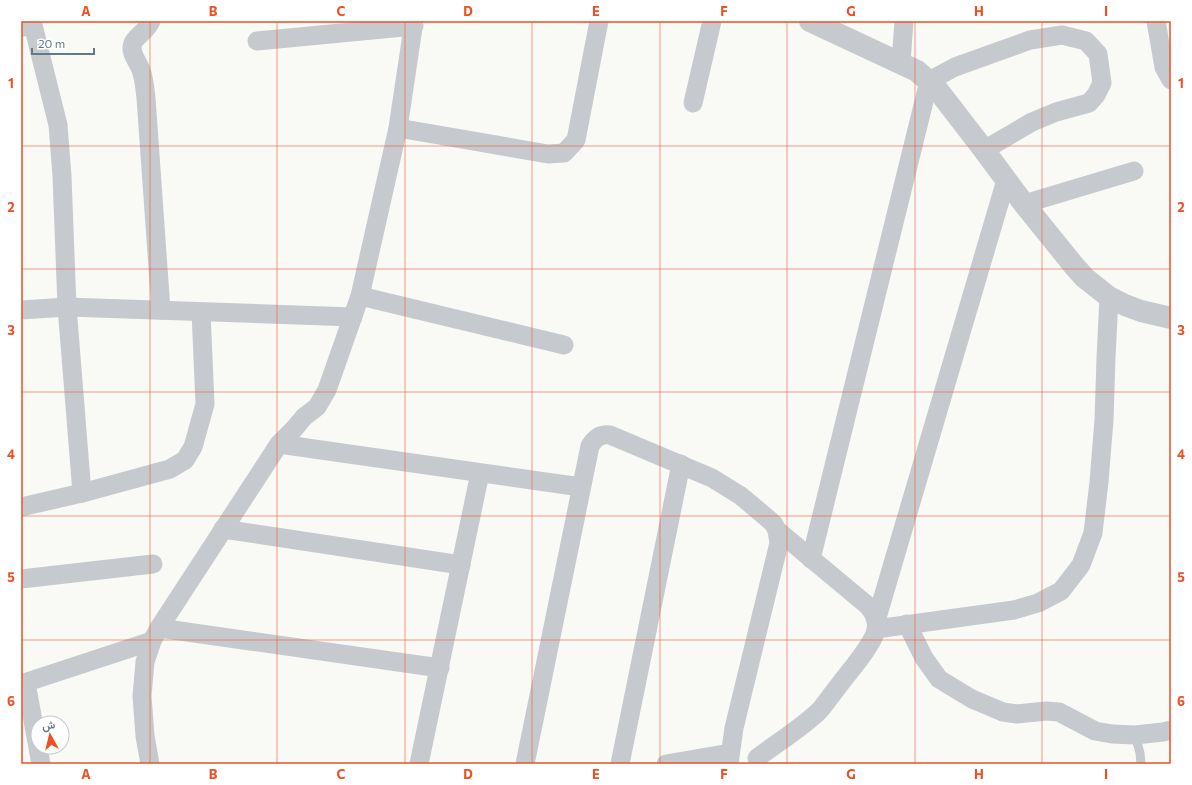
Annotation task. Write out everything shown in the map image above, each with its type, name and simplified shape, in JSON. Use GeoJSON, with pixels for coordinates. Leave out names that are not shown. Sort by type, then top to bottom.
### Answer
{"type":"FeatureCollection","features":[{"type":"Feature","properties":{"kind":"street"},"geometry":{"type":"LineString","coordinates":[[21,26],[26,21]]}},
{"type":"Feature","properties":{"kind":"street"},"geometry":{"type":"LineString","coordinates":[[32,21],[58,125],[67,307],[82,494]]}},
{"type":"Feature","properties":{"kind":"street"},"geometry":{"type":"LineString","coordinates":[[151,21],[148,27],[135,40],[132,52],[142,70],[146,98],[161,310]]}},
{"type":"Feature","properties":{"kind":"street"},"geometry":{"type":"LineString","coordinates":[[398,128],[548,154],[564,153],[576,140],[599,21]]}},
{"type":"Feature","properties":{"kind":"street"},"geometry":{"type":"LineString","coordinates":[[693,103],[712,21]]}},
{"type":"Feature","properties":{"kind":"street"},"geometry":{"type":"LineString","coordinates":[[810,21],[918,71],[937,89],[1024,204],[1075,267],[1091,283],[1109,297],[1125,305],[1141,311],[1171,318]]}},
{"type":"Feature","properties":{"kind":"street"},"geometry":{"type":"LineString","coordinates":[[901,63],[904,21]]}},
{"type":"Feature","properties":{"kind":"street"},"geometry":{"type":"LineString","coordinates":[[1156,21],[1164,66],[1171,80]]}},
{"type":"Feature","properties":{"kind":"street"},"geometry":{"type":"LineString","coordinates":[[150,764],[145,736],[142,696],[145,662],[156,634],[279,444],[304,417],[317,407],[327,390],[360,296],[398,128],[414,24],[257,41]]}},
{"type":"Feature","properties":{"kind":"street"},"geometry":{"type":"LineString","coordinates":[[811,559],[929,81],[955,67],[1030,40],[1062,35],[1086,40],[1098,54],[1102,83],[1096,95],[1089,103],[1056,112],[1032,122],[984,150]]}},
{"type":"Feature","properties":{"kind":"street"},"geometry":{"type":"LineString","coordinates":[[1024,204],[1134,171]]}},
{"type":"Feature","properties":{"kind":"street"},"geometry":{"type":"LineString","coordinates":[[666,764],[730,753],[762,761],[818,711],[874,636],[1006,180]]}},
{"type":"Feature","properties":{"kind":"street"},"geometry":{"type":"LineString","coordinates":[[360,296],[564,345]]}},
{"type":"Feature","properties":{"kind":"street"},"geometry":{"type":"LineString","coordinates":[[876,625],[907,624],[1014,610],[1038,603],[1060,591],[1081,565],[1093,533],[1099,482],[1104,420],[1109,297]]}},
{"type":"Feature","properties":{"kind":"street"},"geometry":{"type":"LineString","coordinates":[[21,310],[67,307],[353,317]]}},
{"type":"Feature","properties":{"kind":"street"},"geometry":{"type":"LineString","coordinates":[[21,508],[82,494],[170,469],[185,460],[193,447],[205,404],[201,312]]}},
{"type":"Feature","properties":{"kind":"street"},"geometry":{"type":"LineString","coordinates":[[525,764],[590,446],[593,440],[599,436],[610,435],[681,464],[712,478],[741,496],[773,523],[777,530],[867,605],[875,615],[876,625]]}},
{"type":"Feature","properties":{"kind":"street"},"geometry":{"type":"LineString","coordinates":[[279,444],[581,488]]}},
{"type":"Feature","properties":{"kind":"street"},"geometry":{"type":"LineString","coordinates":[[620,764],[681,464]]}},
{"type":"Feature","properties":{"kind":"street"},"geometry":{"type":"LineString","coordinates":[[420,764],[480,473]]}},
{"type":"Feature","properties":{"kind":"street"},"geometry":{"type":"LineString","coordinates":[[223,529],[461,565]]}},
{"type":"Feature","properties":{"kind":"street"},"geometry":{"type":"LineString","coordinates":[[730,753],[734,728],[779,543],[777,530]]}},
{"type":"Feature","properties":{"kind":"street"},"geometry":{"type":"LineString","coordinates":[[21,579],[153,564]]}},
{"type":"Feature","properties":{"kind":"street"},"geometry":{"type":"LineString","coordinates":[[907,624],[924,658],[939,679],[972,699],[1003,712],[1017,714],[1046,710],[1059,712],[1095,731],[1112,734],[1135,735],[1171,730]]}},
{"type":"Feature","properties":{"kind":"street"},"geometry":{"type":"LineString","coordinates":[[41,764],[23,683],[156,634],[440,668]]}},
{"type":"Feature","properties":{"kind":"lane"},"geometry":{"type":"LineString","coordinates":[[1135,735],[1140,753],[1141,764]]}}]}
